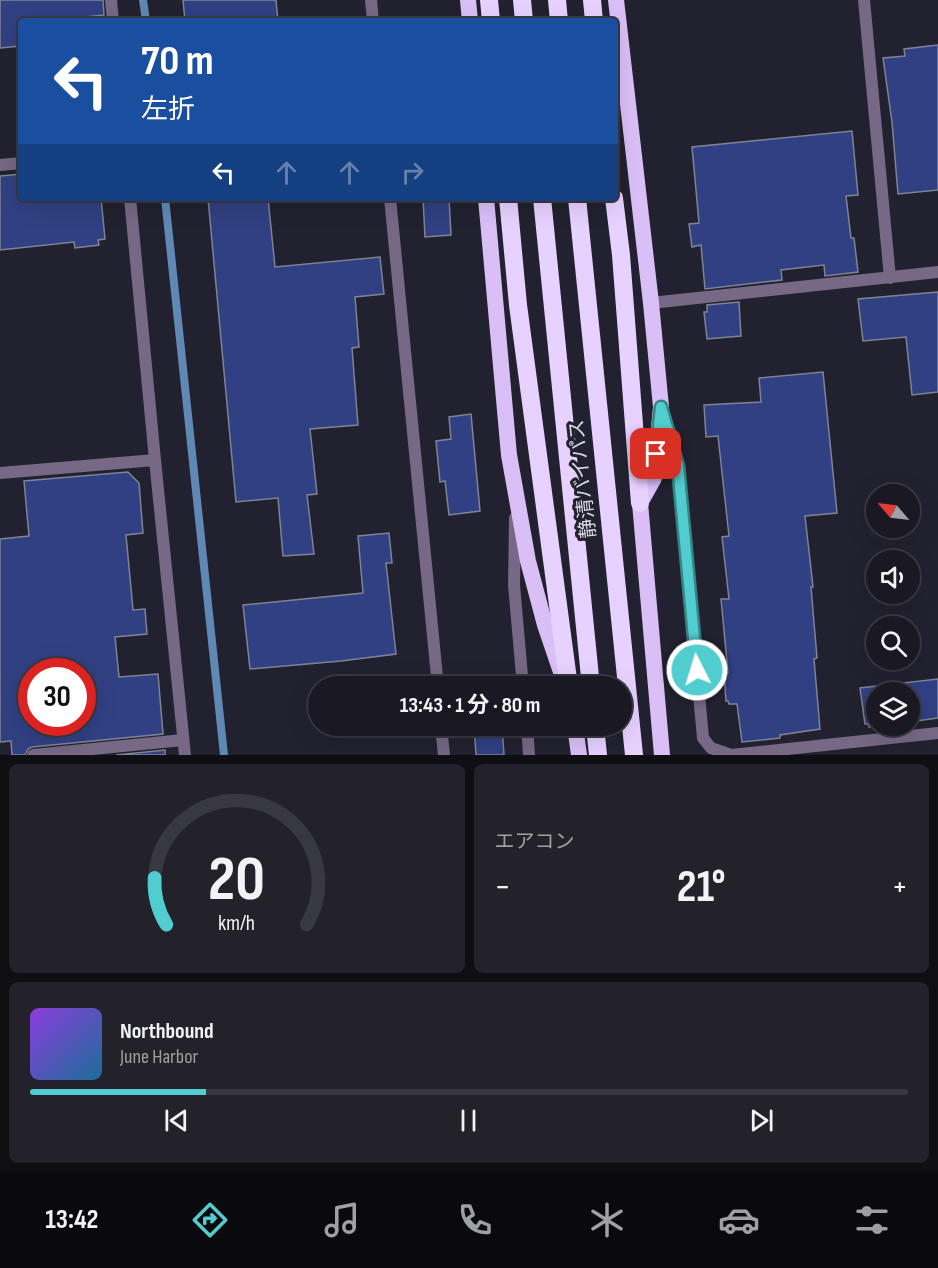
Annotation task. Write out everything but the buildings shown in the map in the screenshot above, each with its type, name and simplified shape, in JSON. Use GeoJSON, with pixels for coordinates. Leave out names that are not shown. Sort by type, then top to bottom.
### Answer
{"type":"FeatureCollection","features":[{"type":"Feature","properties":{"kind":"highway"},"geometry":{"type":"LineString","coordinates":[[468,0],[470,18]]}},
{"type":"Feature","properties":{"kind":"highway"},"geometry":{"type":"LineString","coordinates":[[489,0],[491,18]]}},
{"type":"Feature","properties":{"kind":"highway"},"geometry":{"type":"LineString","coordinates":[[522,0],[524,18]]}},
{"type":"Feature","properties":{"kind":"highway"},"geometry":{"type":"LineString","coordinates":[[557,0],[559,18]]}},
{"type":"Feature","properties":{"kind":"highway"},"geometry":{"type":"LineString","coordinates":[[592,0],[594,18]]}},
{"type":"Feature","properties":{"kind":"highway"},"geometry":{"type":"LineString","coordinates":[[616,0],[661,407],[654,477],[640,503]]}},
{"type":"Feature","properties":{"kind":"highway"},"geometry":{"type":"LineString","coordinates":[[486,201],[509,455],[528,561],[545,625],[564,676]]}},
{"type":"Feature","properties":{"kind":"highway"},"geometry":{"type":"LineString","coordinates":[[508,201],[518,305],[567,676]]}},
{"type":"Feature","properties":{"kind":"highway","name":"静清バイパス"},"geometry":{"type":"LineString","coordinates":[[542,201],[590,676]]}},
{"type":"Feature","properties":{"kind":"highway","name":"静清バイパス"},"geometry":{"type":"LineString","coordinates":[[577,201],[634,755]]}},
{"type":"Feature","properties":{"kind":"highway"},"geometry":{"type":"LineString","coordinates":[[614,201],[621,255],[662,755]]}},
{"type":"Feature","properties":{"kind":"highway"},"geometry":{"type":"LineString","coordinates":[[576,736],[579,755]]}},
{"type":"Feature","properties":{"kind":"highway"},"geometry":{"type":"LineString","coordinates":[[596,736],[598,755]]}},
{"type":"Feature","properties":{"kind":"street"},"geometry":{"type":"LineString","coordinates":[[111,0],[113,18]]}},
{"type":"Feature","properties":{"kind":"street"},"geometry":{"type":"LineString","coordinates":[[371,0],[373,18]]}},
{"type":"Feature","properties":{"kind":"street"},"geometry":{"type":"LineString","coordinates":[[864,0],[890,278]]}},
{"type":"Feature","properties":{"kind":"street"},"geometry":{"type":"LineString","coordinates":[[0,165],[18,163]]}},
{"type":"Feature","properties":{"kind":"street"},"geometry":{"type":"LineString","coordinates":[[130,201],[185,755]]}},
{"type":"Feature","properties":{"kind":"street"},"geometry":{"type":"LineString","coordinates":[[390,201],[437,676]]}},
{"type":"Feature","properties":{"kind":"street"},"geometry":{"type":"LineString","coordinates":[[651,303],[938,272]]}},
{"type":"Feature","properties":{"kind":"street"},"geometry":{"type":"LineString","coordinates":[[661,407],[678,466],[703,738],[711,751],[731,755],[938,733]]}},
{"type":"Feature","properties":{"kind":"street"},"geometry":{"type":"LineString","coordinates":[[0,473],[155,459]]}},
{"type":"Feature","properties":{"kind":"street"},"geometry":{"type":"LineString","coordinates":[[515,487],[514,585],[522,676]]}},
{"type":"Feature","properties":{"kind":"street"},"geometry":{"type":"LineString","coordinates":[[442,736],[444,755]]}},
{"type":"Feature","properties":{"kind":"street"},"geometry":{"type":"LineString","coordinates":[[528,736],[529,755]]}},
{"type":"Feature","properties":{"kind":"street"},"geometry":{"type":"LineString","coordinates":[[33,755],[183,740]]}},
{"type":"Feature","properties":{"kind":"waterway"},"geometry":{"type":"LineString","coordinates":[[143,0],[146,18]]}},
{"type":"Feature","properties":{"kind":"waterway"},"geometry":{"type":"LineString","coordinates":[[165,201],[224,755]]}},
{"type":"Feature","properties":{"kind":"route"},"geometry":{"type":"LineString","coordinates":[[656,454],[661,407],[678,466],[697,670]]}}]}
